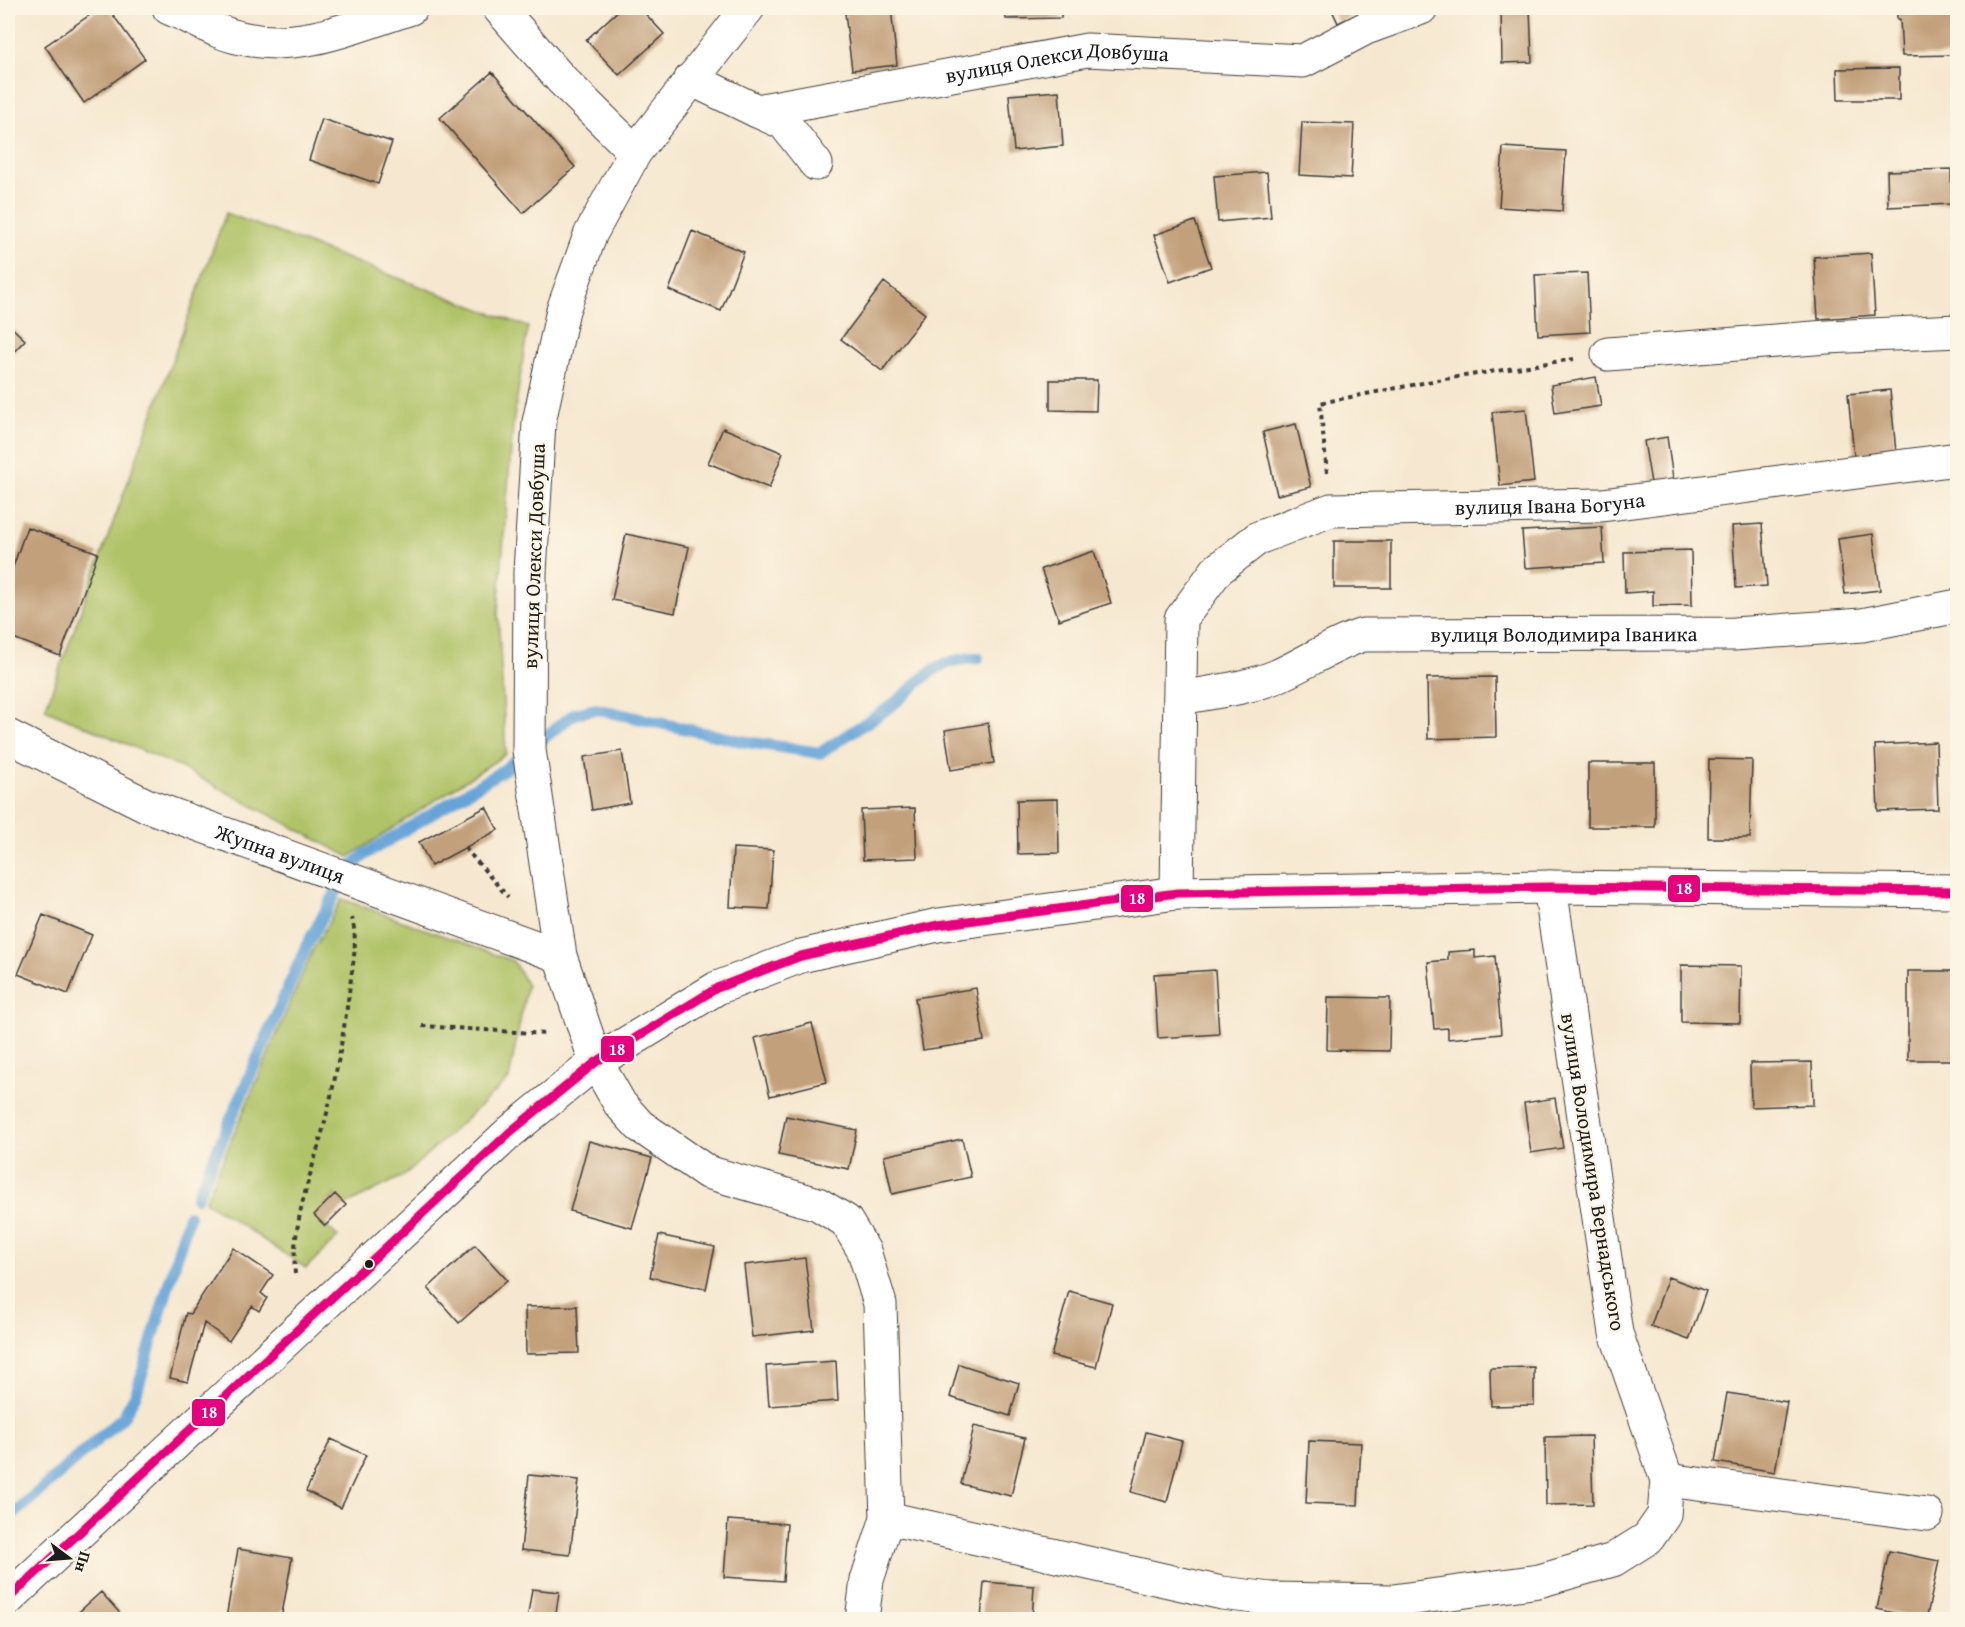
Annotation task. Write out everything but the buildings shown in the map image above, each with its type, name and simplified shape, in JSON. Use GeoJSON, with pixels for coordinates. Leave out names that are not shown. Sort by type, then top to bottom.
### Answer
{"type":"FeatureCollection","features":[{"type":"Feature","properties":{"kind":"street"},"geometry":{"type":"LineString","coordinates":[[169,8],[209,27],[240,38],[274,43],[307,41],[411,8]]}},
{"type":"Feature","properties":{"kind":"street"},"geometry":{"type":"LineString","coordinates":[[499,8],[561,79],[635,152]]}},
{"type":"Feature","properties":{"kind":"street","name":"вулиця Олекси Довбуша"},"geometry":{"type":"LineString","coordinates":[[748,8],[635,152],[591,233],[563,310],[539,422],[530,572],[529,733],[531,767],[560,956],[596,1062],[620,1104],[640,1126],[707,1172],[818,1204],[846,1221],[864,1251],[880,1304],[887,1518],[867,1580],[862,1620]]}},
{"type":"Feature","properties":{"kind":"street","name":"вулиця Олекси Довбуша"},"geometry":{"type":"LineString","coordinates":[[757,111],[1087,50],[1303,61],[1366,28],[1421,8]]}},
{"type":"Feature","properties":{"kind":"street"},"geometry":{"type":"LineString","coordinates":[[691,79],[784,123],[816,164]]}},
{"type":"Feature","properties":{"kind":"street"},"geometry":{"type":"LineString","coordinates":[[1608,354],[1827,337],[1958,331]]}},
{"type":"Feature","properties":{"kind":"street","name":"вулиця Івана Богуна"},"geometry":{"type":"LineString","coordinates":[[1180,698],[1181,620],[1217,570],[1258,538],[1331,510],[1602,505],[1958,459]]}},
{"type":"Feature","properties":{"kind":"street","name":"вулиця Володимира Іваника"},"geometry":{"type":"LineString","coordinates":[[1180,698],[1244,687],[1266,680],[1341,641],[1363,635],[1734,634],[1862,626],[1958,606]]}},
{"type":"Feature","properties":{"kind":"street"},"geometry":{"type":"LineString","coordinates":[[1177,893],[1180,698]]}},
{"type":"Feature","properties":{"kind":"street","name":"Жупна вулиця"},"geometry":{"type":"LineString","coordinates":[[8,736],[148,806],[560,956]]}},
{"type":"Feature","properties":{"kind":"street"},"geometry":{"type":"LineString","coordinates":[[8,1599],[510,1132],[596,1062],[717,988],[801,956],[938,925],[1177,893],[1550,888],[1958,891]]}},
{"type":"Feature","properties":{"kind":"street","name":"вулиця Володимира Вернадського"},"geometry":{"type":"LineString","coordinates":[[887,1518],[1222,1593],[1395,1610],[1539,1581],[1613,1560],[1648,1538],[1664,1515],[1667,1480],[1616,1332],[1550,888]]}},
{"type":"Feature","properties":{"kind":"street"},"geometry":{"type":"LineString","coordinates":[[1667,1480],[1927,1514]]}},
{"type":"Feature","properties":{"kind":"path"},"geometry":{"type":"LineString","coordinates":[[1331,510],[1320,403],[1438,380],[1608,354]]}},
{"type":"Feature","properties":{"kind":"path"},"geometry":{"type":"LineString","coordinates":[[295,1274],[293,1250],[297,1226],[326,1117],[357,946],[348,879]]}},
{"type":"Feature","properties":{"kind":"path"},"geometry":{"type":"LineString","coordinates":[[422,1026],[554,1034]]}},
{"type":"Feature","properties":{"kind":"green space"},"geometry":{"type":"Polygon","coordinates":[[[226,213],[528,327],[513,424],[498,612],[506,754],[349,857],[180,767],[45,709],[226,213]]]}},
{"type":"Feature","properties":{"kind":"green space"},"geometry":{"type":"Polygon","coordinates":[[[342,899],[513,961],[527,985],[509,1079],[405,1175],[346,1205],[335,1194],[315,1215],[338,1237],[306,1268],[205,1201],[312,952],[342,899]]]}},
{"type":"Feature","properties":{"kind":"waterway"},"geometry":{"type":"LineString","coordinates":[[354,864],[366,854],[505,769],[574,714],[596,709],[741,741],[820,753],[887,709],[937,668],[961,659],[978,658]]}},
{"type":"Feature","properties":{"kind":"waterway"},"geometry":{"type":"LineString","coordinates":[[197,1197],[306,947],[341,883]]}},
{"type":"Feature","properties":{"kind":"waterway"},"geometry":{"type":"LineString","coordinates":[[8,1519],[123,1417],[136,1394],[189,1216]]}},
{"type":"Feature","properties":{"kind":"transit line","name":"18"},"geometry":{"type":"LineString","coordinates":[[8,1599],[510,1132],[596,1062],[717,988],[801,956],[938,925],[1177,893],[1550,887],[1958,891]]}}]}
